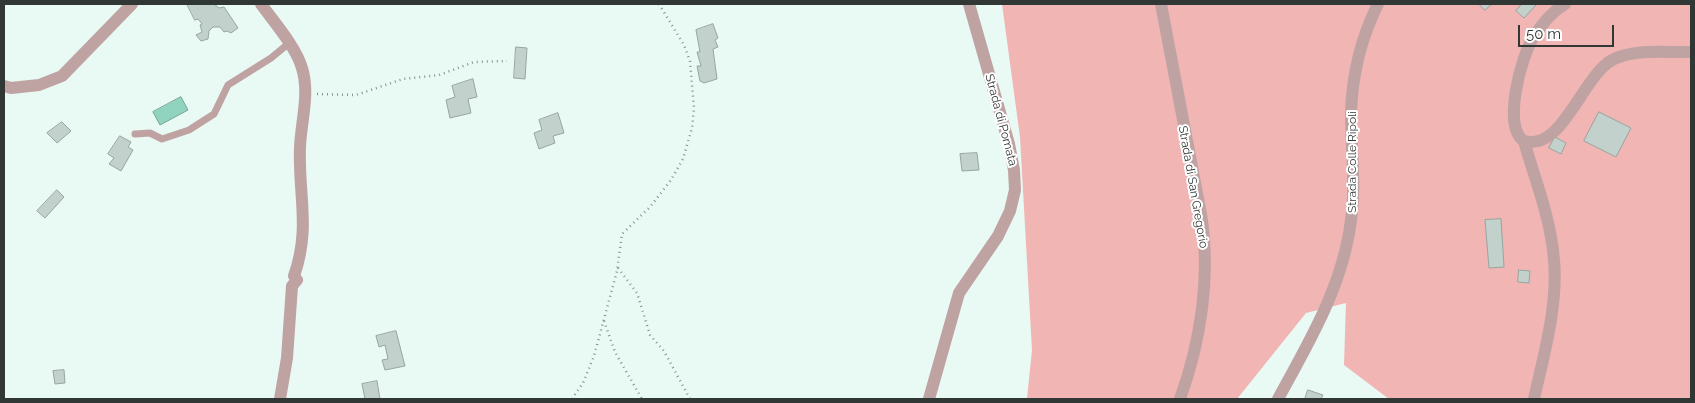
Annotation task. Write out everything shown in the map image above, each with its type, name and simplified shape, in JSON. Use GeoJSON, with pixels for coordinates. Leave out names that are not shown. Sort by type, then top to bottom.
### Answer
{"type":"FeatureCollection","features":[{"type":"Feature","properties":{"kind":"street"},"geometry":{"type":"LineString","coordinates":[[6,91],[46,84],[62,76],[132,4]]}},
{"type":"Feature","properties":{"kind":"street"},"geometry":{"type":"LineString","coordinates":[[261,4],[297,55],[303,70],[306,96],[299,176],[304,200],[304,233],[294,276],[297,280],[292,286],[287,358],[280,399]]}},
{"type":"Feature","properties":{"kind":"street","name":"Strada di Pomata"},"geometry":{"type":"LineString","coordinates":[[929,399],[960,293],[998,236],[1010,211],[1014,190],[1014,170],[1009,144],[969,4]]}},
{"type":"Feature","properties":{"kind":"street","name":"Strada di San Gregorio"},"geometry":{"type":"LineString","coordinates":[[1161,4],[1201,214],[1205,248],[1205,281],[1200,323],[1190,369],[1180,399]]}},
{"type":"Feature","properties":{"kind":"street","name":"Strada Colle Ripoli"},"geometry":{"type":"LineString","coordinates":[[1278,399],[1320,321],[1344,256],[1352,208],[1354,77],[1362,42],[1378,4]]}},
{"type":"Feature","properties":{"kind":"street"},"geometry":{"type":"LineString","coordinates":[[1534,399],[1552,312],[1555,267],[1548,221],[1524,142],[1515,132],[1513,116],[1524,55],[1537,32],[1565,4]]}},
{"type":"Feature","properties":{"kind":"street"},"geometry":{"type":"LineString","coordinates":[[1524,142],[1538,142],[1550,135],[1568,116],[1592,78],[1613,60],[1632,54],[1691,52]]}},
{"type":"Feature","properties":{"kind":"lane"},"geometry":{"type":"LineString","coordinates":[[135,134],[150,133],[162,138],[189,130],[214,114],[228,85],[271,58],[288,44]]}},
{"type":"Feature","properties":{"kind":"path"},"geometry":{"type":"LineString","coordinates":[[572,399],[583,383],[594,356],[617,267],[622,234],[650,207],[670,180],[683,159],[692,128],[694,108],[690,61],[684,45],[659,4]]}},
{"type":"Feature","properties":{"kind":"path"},"geometry":{"type":"LineString","coordinates":[[306,96],[356,95],[403,79],[439,75],[474,62],[507,61]]}},
{"type":"Feature","properties":{"kind":"path"},"geometry":{"type":"LineString","coordinates":[[617,267],[637,293],[650,335],[664,351],[690,399]]}},
{"type":"Feature","properties":{"kind":"path"},"geometry":{"type":"LineString","coordinates":[[603,319],[614,352],[642,399]]}},
{"type":"Feature","properties":{"kind":"shaded area"},"geometry":{"type":"Polygon","coordinates":[[[1002,4],[1691,4],[1691,399],[1389,399],[1344,365],[1346,303],[1306,313],[1237,399],[1027,399],[1032,350],[1020,137],[1002,4]]]}},
{"type":"Feature","properties":{"kind":"shaded area"},"geometry":{"type":"Polygon","coordinates":[[[181,97],[188,110],[160,125],[153,112],[181,97]]]}},
{"type":"Feature","properties":{"kind":"building"},"geometry":{"type":"Polygon","coordinates":[[[187,4],[214,4],[219,8],[224,7],[238,28],[231,33],[224,32],[220,27],[213,27],[209,31],[208,39],[201,41],[196,35],[202,32],[200,25],[202,24],[198,19],[195,20],[187,4]]]}},
{"type":"Feature","properties":{"kind":"building"},"geometry":{"type":"Polygon","coordinates":[[[1479,4],[1492,4],[1485,10],[1479,4]]]}},
{"type":"Feature","properties":{"kind":"building"},"geometry":{"type":"Polygon","coordinates":[[[1522,4],[1537,4],[1524,18],[1516,11],[1522,4]]]}},
{"type":"Feature","properties":{"kind":"building"},"geometry":{"type":"Polygon","coordinates":[[[713,24],[718,38],[715,40],[718,47],[713,49],[717,79],[704,83],[700,81],[697,66],[701,66],[697,52],[700,52],[696,30],[713,24]]]}},
{"type":"Feature","properties":{"kind":"building"},"geometry":{"type":"Polygon","coordinates":[[[516,47],[527,48],[525,79],[514,78],[516,47]]]}},
{"type":"Feature","properties":{"kind":"building"},"geometry":{"type":"Polygon","coordinates":[[[473,79],[477,97],[468,99],[471,113],[450,118],[446,100],[455,97],[452,86],[473,79]]]}},
{"type":"Feature","properties":{"kind":"building"},"geometry":{"type":"Polygon","coordinates":[[[1599,112],[1631,128],[1616,157],[1584,141],[1599,112]]]}},
{"type":"Feature","properties":{"kind":"building"},"geometry":{"type":"Polygon","coordinates":[[[558,113],[564,133],[553,136],[555,143],[539,149],[534,133],[542,130],[539,120],[558,113]]]}},
{"type":"Feature","properties":{"kind":"building"},"geometry":{"type":"Polygon","coordinates":[[[62,122],[71,131],[57,143],[47,133],[62,122]]]}},
{"type":"Feature","properties":{"kind":"building"},"geometry":{"type":"Polygon","coordinates":[[[120,136],[131,142],[128,147],[133,150],[121,171],[109,164],[114,158],[108,154],[120,136]]]}},
{"type":"Feature","properties":{"kind":"building"},"geometry":{"type":"Polygon","coordinates":[[[1555,137],[1566,143],[1561,154],[1549,148],[1555,137]]]}},
{"type":"Feature","properties":{"kind":"building"},"geometry":{"type":"Polygon","coordinates":[[[977,153],[979,170],[962,171],[960,154],[977,153]]]}},
{"type":"Feature","properties":{"kind":"building"},"geometry":{"type":"Polygon","coordinates":[[[57,190],[64,197],[45,218],[37,211],[57,190]]]}},
{"type":"Feature","properties":{"kind":"building"},"geometry":{"type":"Polygon","coordinates":[[[1501,219],[1504,267],[1489,268],[1485,220],[1501,219]]]}},
{"type":"Feature","properties":{"kind":"building"},"geometry":{"type":"Polygon","coordinates":[[[1519,270],[1530,271],[1529,283],[1518,282],[1519,270]]]}},
{"type":"Feature","properties":{"kind":"building"},"geometry":{"type":"Polygon","coordinates":[[[396,331],[405,366],[385,370],[382,360],[388,359],[385,345],[379,347],[376,336],[396,331]]]}},
{"type":"Feature","properties":{"kind":"building"},"geometry":{"type":"Polygon","coordinates":[[[64,370],[65,383],[55,384],[53,371],[64,370]]]}},
{"type":"Feature","properties":{"kind":"building"},"geometry":{"type":"Polygon","coordinates":[[[377,381],[380,399],[365,399],[362,384],[377,381]]]}},
{"type":"Feature","properties":{"kind":"building"},"geometry":{"type":"Polygon","coordinates":[[[1308,390],[1323,395],[1321,399],[1305,399],[1308,390]]]}}]}
